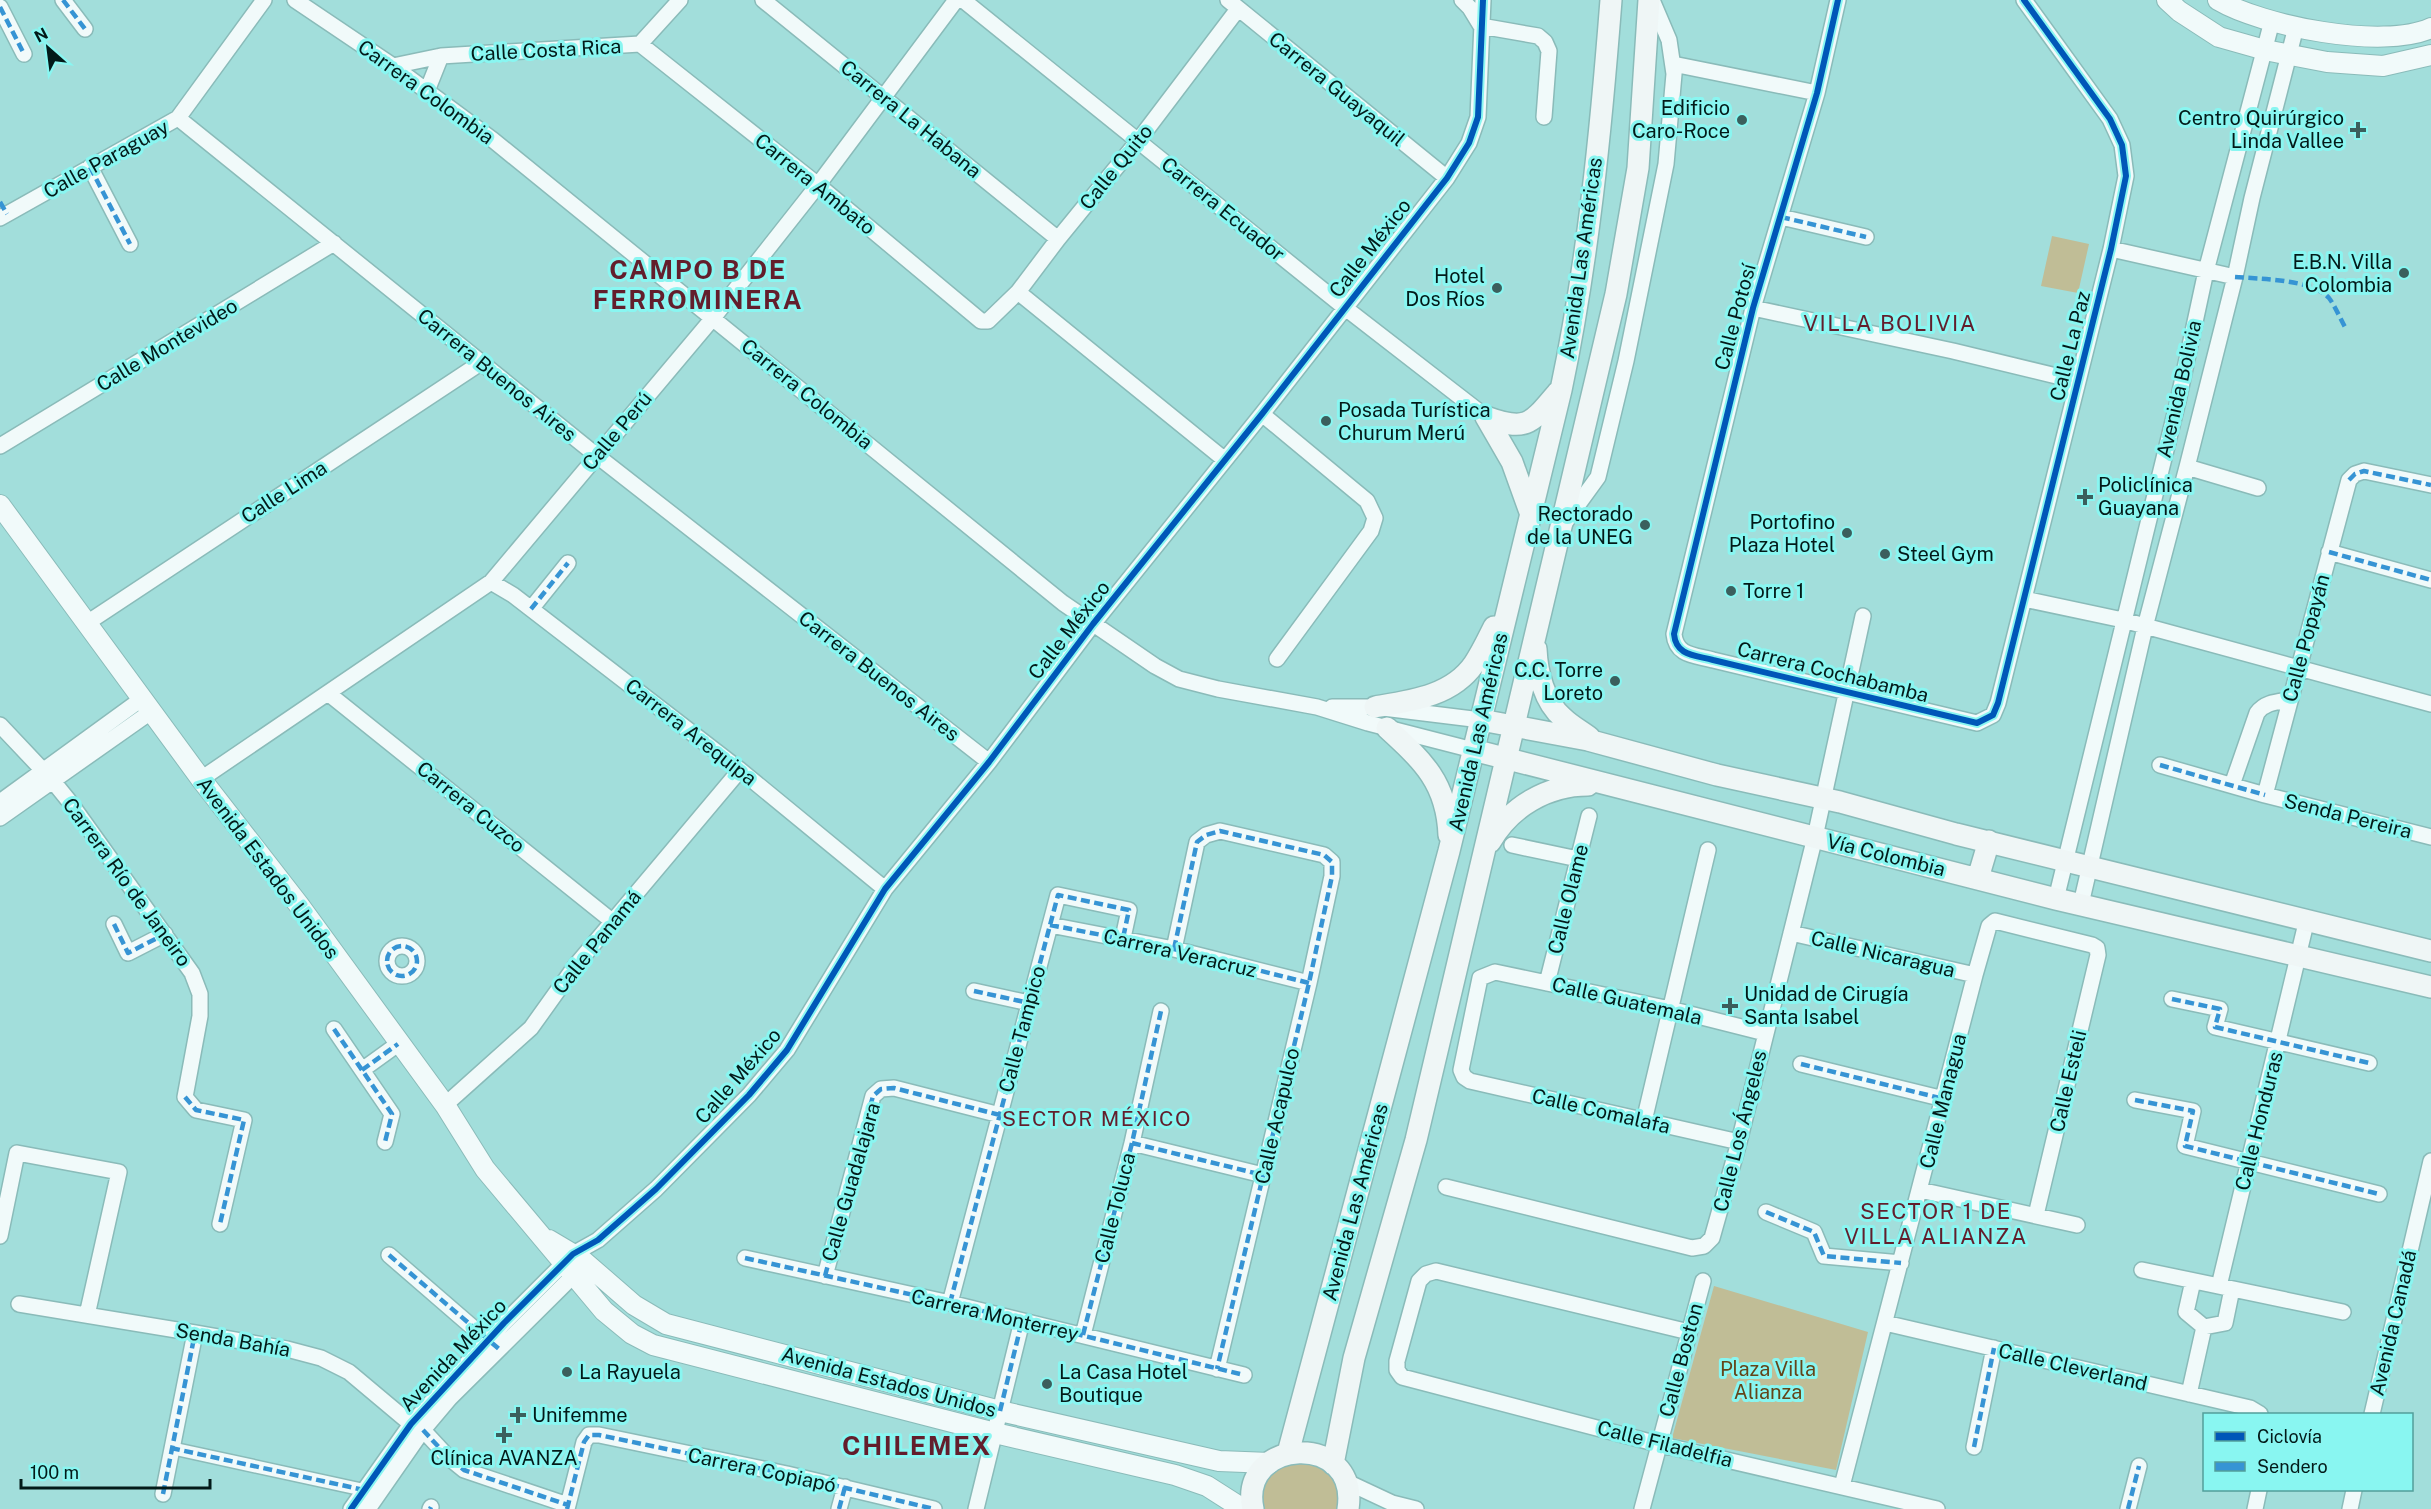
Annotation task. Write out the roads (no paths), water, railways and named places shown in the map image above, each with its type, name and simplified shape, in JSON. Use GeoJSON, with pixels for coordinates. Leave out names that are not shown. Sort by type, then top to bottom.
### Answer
{"type":"FeatureCollection","features":[{"type":"Feature","properties":{"kind":"main road","name":"Avenida Las Américas"},"geometry":{"type":"LineString","coordinates":[[1254,1509],[1254,1486],[1261,1471],[1279,1458],[1449,851],[1561,390],[1572,336],[1591,199],[1611,0]]}},
{"type":"Feature","properties":{"kind":"main road","name":"Avenida Las Américas"},"geometry":{"type":"LineString","coordinates":[[1348,1509],[1348,1491],[1339,1472],[1354,1358],[1416,1140],[1616,294],[1638,168],[1651,0]]}},
{"type":"Feature","properties":{"kind":"main road"},"geometry":{"type":"LineString","coordinates":[[1486,417],[1518,426],[1529,422],[1561,390]]}},
{"type":"Feature","properties":{"kind":"main road"},"geometry":{"type":"LineString","coordinates":[[1486,417],[1512,462],[1530,512]]}},
{"type":"Feature","properties":{"kind":"main road"},"geometry":{"type":"LineString","coordinates":[[1375,706],[1414,700],[1437,693],[1462,677],[1474,665],[1508,603]]}},
{"type":"Feature","properties":{"kind":"main road"},"geometry":{"type":"LineString","coordinates":[[1538,623],[1537,658],[1542,684],[1562,717],[1598,744]]}},
{"type":"Feature","properties":{"kind":"main road","name":"Vía Colombia"},"geometry":{"type":"LineString","coordinates":[[1481,720],[1598,744],[1717,775],[1824,798],[2064,861],[2431,951]]}},
{"type":"Feature","properties":{"kind":"main road"},"geometry":{"type":"LineString","coordinates":[[1387,728],[1423,761],[1434,778],[1449,823],[1449,851]]}},
{"type":"Feature","properties":{"kind":"main road","name":"Vía Colombia"},"geometry":{"type":"LineString","coordinates":[[1473,750],[2056,899],[2431,987]]}},
{"type":"Feature","properties":{"kind":"main road"},"geometry":{"type":"LineString","coordinates":[[1483,853],[1496,831],[1519,807],[1559,788],[1577,785],[1608,785]]}},
{"type":"Feature","properties":{"kind":"main road"},"geometry":{"type":"LineString","coordinates":[[1978,878],[1989,841]]}},
{"type":"Feature","properties":{"kind":"main road"},"geometry":{"type":"LineString","coordinates":[[1279,1458],[1304,1451],[1320,1455],[1339,1472]]}},
{"type":"Feature","properties":{"kind":"street"},"geometry":{"type":"LineString","coordinates":[[5,0],[0,5],[24,54]]}},
{"type":"Feature","properties":{"kind":"street"},"geometry":{"type":"LineString","coordinates":[[63,0],[85,29]]}},
{"type":"Feature","properties":{"kind":"street","name":"Calle Paraguay"},"geometry":{"type":"LineString","coordinates":[[2,211],[90,167],[178,118],[264,0]]}},
{"type":"Feature","properties":{"kind":"street","name":"Carrera Colombia"},"geometry":{"type":"LineString","coordinates":[[296,0],[393,66],[493,140],[1063,603],[1155,666],[1179,679],[1218,689],[1317,707],[1473,750]]}},
{"type":"Feature","properties":{"kind":"street","name":"Calle Costa Rica"},"geometry":{"type":"LineString","coordinates":[[393,66],[441,56],[640,44],[680,0]]}},
{"type":"Feature","properties":{"kind":"street","name":"Carrera La Habana"},"geometry":{"type":"LineString","coordinates":[[763,0],[1058,239]]}},
{"type":"Feature","properties":{"kind":"street","name":"Calle Perú"},"geometry":{"type":"LineString","coordinates":[[201,779],[491,582],[713,318],[885,98],[956,0]]}},
{"type":"Feature","properties":{"kind":"street","name":"Carrera Ecuador"},"geometry":{"type":"LineString","coordinates":[[963,0],[1344,307],[1486,417]]}},
{"type":"Feature","properties":{"kind":"street"},"geometry":{"type":"LineString","coordinates":[[1462,0],[1481,26],[1539,36],[1545,42],[1549,51],[1544,117]]}},
{"type":"Feature","properties":{"kind":"street","name":"Calle México"},"geometry":{"type":"LineString","coordinates":[[598,1240],[656,1189],[748,1095],[787,1050],[885,890],[989,762],[1093,624],[1262,414],[1447,178],[1469,143],[1478,117],[1483,0]]}},
{"type":"Feature","properties":{"kind":"street","name":"Avenida Las Américas"},"geometry":{"type":"LineString","coordinates":[[1562,526],[1598,477],[1626,361],[1666,164],[1674,74],[1669,40],[1651,0]]}},
{"type":"Feature","properties":{"kind":"street","name":"Calle Potosí"},"geometry":{"type":"LineString","coordinates":[[1675,644],[1674,634],[1753,308],[1817,93],[1838,0]]}},
{"type":"Feature","properties":{"kind":"street","name":"Calle La Paz"},"geometry":{"type":"LineString","coordinates":[[1986,720],[1993,715],[1998,703],[2111,249],[2126,176],[2122,146],[2110,119],[2024,0]]}},
{"type":"Feature","properties":{"kind":"street"},"geometry":{"type":"LineString","coordinates":[[2167,0],[2179,11],[2219,37],[2265,50],[2327,62],[2383,66],[2431,55]]}},
{"type":"Feature","properties":{"kind":"street"},"geometry":{"type":"LineString","coordinates":[[2218,0],[2235,10],[2272,21],[2339,34],[2388,36],[2431,28]]}},
{"type":"Feature","properties":{"kind":"street","name":"Calle Quito"},"geometry":{"type":"LineString","coordinates":[[988,321],[1018,292],[1138,141],[1233,4]]}},
{"type":"Feature","properties":{"kind":"street","name":"Carrera Guayaquil"},"geometry":{"type":"LineString","coordinates":[[1233,4],[1447,178]]}},
{"type":"Feature","properties":{"kind":"street","name":"Avenida Bolivia"},"geometry":{"type":"LineString","coordinates":[[2056,899],[2122,620],[2178,401],[2206,271],[2272,21]]}},
{"type":"Feature","properties":{"kind":"street","name":"Avenida Bolivia"},"geometry":{"type":"LineString","coordinates":[[2081,904],[2145,627],[2235,277],[2252,198],[2296,27]]}},
{"type":"Feature","properties":{"kind":"street","name":"Carrera Ambato"},"geometry":{"type":"LineString","coordinates":[[640,44],[818,185],[981,321],[988,321]]}},
{"type":"Feature","properties":{"kind":"street"},"geometry":{"type":"LineString","coordinates":[[427,91],[441,56]]}},
{"type":"Feature","properties":{"kind":"street"},"geometry":{"type":"LineString","coordinates":[[1673,64],[1817,93]]}},
{"type":"Feature","properties":{"kind":"street","name":"Carrera Buenos Aires"},"geometry":{"type":"LineString","coordinates":[[178,118],[597,455],[989,762]]}},
{"type":"Feature","properties":{"kind":"street"},"geometry":{"type":"LineString","coordinates":[[90,167],[130,244]]}},
{"type":"Feature","properties":{"kind":"street"},"geometry":{"type":"LineString","coordinates":[[1781,217],[1866,237]]}},
{"type":"Feature","properties":{"kind":"street","name":"Calle Montevideo"},"geometry":{"type":"LineString","coordinates":[[0,446],[334,243]]}},
{"type":"Feature","properties":{"kind":"street"},"geometry":{"type":"LineString","coordinates":[[2111,249],[2235,277]]}},
{"type":"Feature","properties":{"kind":"street"},"geometry":{"type":"LineString","coordinates":[[1018,292],[1225,460]]}},
{"type":"Feature","properties":{"kind":"street"},"geometry":{"type":"LineString","coordinates":[[1753,308],[1953,351],[2077,381]]}},
{"type":"Feature","properties":{"kind":"street","name":"Calle Lima"},"geometry":{"type":"LineString","coordinates":[[87,623],[482,362]]}},
{"type":"Feature","properties":{"kind":"street"},"geometry":{"type":"LineString","coordinates":[[1262,414],[1367,501],[1375,518],[1371,531],[1276,659]]}},
{"type":"Feature","properties":{"kind":"street"},"geometry":{"type":"LineString","coordinates":[[2187,467],[2258,488]]}},
{"type":"Feature","properties":{"kind":"street","name":"Calle Popayán"},"geometry":{"type":"LineString","coordinates":[[2265,795],[2349,480],[2355,474],[2364,471],[2431,485]]}},
{"type":"Feature","properties":{"kind":"street","name":"Avenida Estados Unidos"},"geometry":{"type":"LineString","coordinates":[[0,505],[445,1105],[485,1169],[536,1232],[574,1264],[666,1324],[1000,1411],[1219,1461],[1279,1458]]}},
{"type":"Feature","properties":{"kind":"street"},"geometry":{"type":"LineString","coordinates":[[2329,552],[2431,580]]}},
{"type":"Feature","properties":{"kind":"street"},"geometry":{"type":"LineString","coordinates":[[531,609],[568,563]]}},
{"type":"Feature","properties":{"kind":"street","name":"Carrera Arequipa"},"geometry":{"type":"LineString","coordinates":[[491,582],[531,609],[740,770],[885,890]]}},
{"type":"Feature","properties":{"kind":"street"},"geometry":{"type":"LineString","coordinates":[[2024,599],[2122,620],[2431,704]]}},
{"type":"Feature","properties":{"kind":"street","name":"Calle Los Ángeles"},"geometry":{"type":"LineString","coordinates":[[1446,1187],[1692,1248],[1704,1246],[1712,1239],[1739,1142],[1815,837],[1863,616]]}},
{"type":"Feature","properties":{"kind":"street","name":"Carrera Cochabamba"},"geometry":{"type":"LineString","coordinates":[[1675,644],[1681,651],[1702,657],[1967,722],[1977,723],[1986,720]]}},
{"type":"Feature","properties":{"kind":"street","name":"Carrera Cuzco"},"geometry":{"type":"LineString","coordinates":[[329,694],[612,921]]}},
{"type":"Feature","properties":{"kind":"street"},"geometry":{"type":"LineString","coordinates":[[2232,784],[2261,708],[2290,700]]}},
{"type":"Feature","properties":{"kind":"street"},"geometry":{"type":"LineString","coordinates":[[0,818],[48,775],[147,704]]}},
{"type":"Feature","properties":{"kind":"street","name":"Carrera Colombia"},"geometry":{"type":"LineString","coordinates":[[1317,707],[1375,706],[1481,720]]}},
{"type":"Feature","properties":{"kind":"street","name":"Carrera Río de Janeiro"},"geometry":{"type":"LineString","coordinates":[[0,725],[48,775],[192,973],[200,994],[200,1016],[186,1097],[196,1110],[244,1120],[220,1224]]}},
{"type":"Feature","properties":{"kind":"street","name":"Senda Pereira"},"geometry":{"type":"LineString","coordinates":[[2160,765],[2265,795],[2431,837]]}},
{"type":"Feature","properties":{"kind":"street","name":"Calle Panamá"},"geometry":{"type":"LineString","coordinates":[[445,1105],[531,1028],[576,965],[740,770]]}},
{"type":"Feature","properties":{"kind":"street"},"geometry":{"type":"LineString","coordinates":[[0,802],[48,775]]}},
{"type":"Feature","properties":{"kind":"street","name":"Calle Olame"},"geometry":{"type":"LineString","coordinates":[[1547,983],[1589,816]]}},
{"type":"Feature","properties":{"kind":"street","name":"Calle Acapulco"},"geometry":{"type":"LineString","coordinates":[[1174,949],[1197,842],[1206,835],[1220,831],[1324,855],[1332,862],[1332,876],[1309,983],[1217,1369]]}},
{"type":"Feature","properties":{"kind":"street"},"geometry":{"type":"LineString","coordinates":[[1512,845],[1578,859]]}},
{"type":"Feature","properties":{"kind":"street"},"geometry":{"type":"LineString","coordinates":[[1644,1121],[1708,850]]}},
{"type":"Feature","properties":{"kind":"street","name":"Calle Tampico"},"geometry":{"type":"LineString","coordinates":[[950,1304],[1058,895],[1129,910],[1123,938]]}},
{"type":"Feature","properties":{"kind":"street"},"geometry":{"type":"LineString","coordinates":[[2300,956],[2307,919]]}},
{"type":"Feature","properties":{"kind":"street","name":"Calle Managua"},"geometry":{"type":"LineString","coordinates":[[1842,1486],[1901,1263],[1927,1192],[1944,1099],[1989,926],[1995,921],[2006,922],[2097,948]]}},
{"type":"Feature","properties":{"kind":"street"},"geometry":{"type":"LineString","coordinates":[[114,924],[128,953],[165,934]]}},
{"type":"Feature","properties":{"kind":"street","name":"Carrera Veracruz"},"geometry":{"type":"LineString","coordinates":[[1050,925],[1174,949],[1309,983]]}},
{"type":"Feature","properties":{"kind":"street","name":"Calle Nicaragua"},"geometry":{"type":"LineString","coordinates":[[1791,933],[1975,975]]}},
{"type":"Feature","properties":{"kind":"street","name":"Calle Esteli"},"geometry":{"type":"LineString","coordinates":[[2036,1215],[2098,955],[2097,948]]}},
{"type":"Feature","properties":{"kind":"street","name":"Calle Honduras"},"geometry":{"type":"LineString","coordinates":[[2204,1327],[2225,1323],[2225,1287],[2249,1162],[2300,956]]}},
{"type":"Feature","properties":{"kind":"street","name":"Calle Guatemala"},"geometry":{"type":"LineString","coordinates":[[1464,1077],[1461,1070],[1480,978],[1488,973],[1495,972],[1547,983],[1765,1033]]}},
{"type":"Feature","properties":{"kind":"street"},"geometry":{"type":"LineString","coordinates":[[974,992],[1029,1003]]}},
{"type":"Feature","properties":{"kind":"street"},"geometry":{"type":"LineString","coordinates":[[2172,999],[2220,1009],[2215,1027],[2368,1063]]}},
{"type":"Feature","properties":{"kind":"street","name":"Calle Toluca"},"geometry":{"type":"LineString","coordinates":[[1083,1335],[1132,1143],[1161,1011]]}},
{"type":"Feature","properties":{"kind":"street"},"geometry":{"type":"LineString","coordinates":[[334,1029],[392,1114],[385,1142]]}},
{"type":"Feature","properties":{"kind":"street"},"geometry":{"type":"LineString","coordinates":[[362,1070],[398,1044]]}},
{"type":"Feature","properties":{"kind":"street"},"geometry":{"type":"LineString","coordinates":[[1801,1064],[1944,1099]]}},
{"type":"Feature","properties":{"kind":"street","name":"Calle Comalafa"},"geometry":{"type":"LineString","coordinates":[[1464,1077],[1470,1081],[1739,1142]]}},
{"type":"Feature","properties":{"kind":"street","name":"Calle Guadalajara"},"geometry":{"type":"LineString","coordinates":[[825,1276],[873,1096],[881,1089],[894,1088],[1000,1114]]}},
{"type":"Feature","properties":{"kind":"street"},"geometry":{"type":"LineString","coordinates":[[2135,1100],[2193,1111],[2186,1146],[2379,1194]]}},
{"type":"Feature","properties":{"kind":"street"},"geometry":{"type":"LineString","coordinates":[[1132,1143],[1263,1175]]}},
{"type":"Feature","properties":{"kind":"street"},"geometry":{"type":"LineString","coordinates":[[0,1236],[17,1153],[119,1172],[87,1315]]}},
{"type":"Feature","properties":{"kind":"street","name":"Avenida Canadá"},"geometry":{"type":"LineString","coordinates":[[2372,1413],[2426,1202],[2431,1161]]}},
{"type":"Feature","properties":{"kind":"street"},"geometry":{"type":"LineString","coordinates":[[1927,1192],[2077,1225]]}},
{"type":"Feature","properties":{"kind":"street"},"geometry":{"type":"LineString","coordinates":[[1766,1212],[1814,1232],[1824,1256],[1901,1263]]}},
{"type":"Feature","properties":{"kind":"street","name":"Avenida México"},"geometry":{"type":"LineString","coordinates":[[351,1509],[417,1427],[450,1398],[493,1345],[598,1240]]}},
{"type":"Feature","properties":{"kind":"street"},"geometry":{"type":"LineString","coordinates":[[388,1255],[493,1345]]}},
{"type":"Feature","properties":{"kind":"street","name":"Carrera Monterrey"},"geometry":{"type":"LineString","coordinates":[[745,1258],[1083,1335],[1244,1375]]}},
{"type":"Feature","properties":{"kind":"street","name":"Avenida Estados Unidos"},"geometry":{"type":"LineString","coordinates":[[574,1264],[604,1311],[632,1334],[653,1345],[995,1433],[1175,1475],[1207,1486],[1243,1509]]}},
{"type":"Feature","properties":{"kind":"street"},"geometry":{"type":"LineString","coordinates":[[2142,1270],[2343,1311]]}},
{"type":"Feature","properties":{"kind":"street","name":"Calle Filadelfia"},"geometry":{"type":"LineString","coordinates":[[1689,1332],[1436,1272],[1426,1274],[1419,1281],[1396,1361],[1397,1370],[1402,1377],[1658,1444],[1936,1509]]}},
{"type":"Feature","properties":{"kind":"street","name":"Calle Boston"},"geometry":{"type":"LineString","coordinates":[[1642,1509],[1703,1281]]}},
{"type":"Feature","properties":{"kind":"street"},"geometry":{"type":"LineString","coordinates":[[2189,1394],[2204,1327],[2186,1312],[2193,1281]]}},
{"type":"Feature","properties":{"kind":"street","name":"Senda Bahía"},"geometry":{"type":"LineString","coordinates":[[19,1304],[287,1349],[321,1358],[349,1372],[417,1427],[464,1470],[568,1507]]}},
{"type":"Feature","properties":{"kind":"street"},"geometry":{"type":"LineString","coordinates":[[976,1509],[1022,1321]]}},
{"type":"Feature","properties":{"kind":"street","name":"Calle Cleverland"},"geometry":{"type":"LineString","coordinates":[[1885,1323],[2250,1408],[2258,1413]]}},
{"type":"Feature","properties":{"kind":"street"},"geometry":{"type":"LineString","coordinates":[[163,1494],[195,1333]]}},
{"type":"Feature","properties":{"kind":"street"},"geometry":{"type":"LineString","coordinates":[[1974,1447],[1994,1348]]}},
{"type":"Feature","properties":{"kind":"street","name":"Avenida México"},"geometry":{"type":"LineString","coordinates":[[368,1509],[417,1427]]}},
{"type":"Feature","properties":{"kind":"street","name":"Carrera Copiapó"},"geometry":{"type":"LineString","coordinates":[[568,1507],[584,1442],[589,1435],[599,1435],[787,1474],[934,1509]]}},
{"type":"Feature","properties":{"kind":"street"},"geometry":{"type":"LineString","coordinates":[[171,1448],[364,1490]]}},
{"type":"Feature","properties":{"kind":"street"},"geometry":{"type":"LineString","coordinates":[[2128,1509],[2139,1466]]}},
{"type":"Feature","properties":{"kind":"street"},"geometry":{"type":"LineString","coordinates":[[1339,1472],[1392,1503],[1416,1509]]}},
{"type":"Feature","properties":{"kind":"street"},"geometry":{"type":"LineString","coordinates":[[840,1509],[845,1487]]}},
{"type":"Feature","properties":{"kind":"street"},"geometry":{"type":"LineString","coordinates":[[2255,1509],[2259,1491]]}},
{"type":"Feature","properties":{"kind":"street"},"geometry":{"type":"LineString","coordinates":[[2350,1509],[2354,1491]]}},
{"type":"Feature","properties":{"kind":"place","name":"Edificio Caro-Roce"},"geometry":{"type":"Point","coordinates":[1742,120]}},
{"type":"Feature","properties":{"kind":"place","name":"Centro Quirúrgico Linda Vallee"},"geometry":{"type":"Point","coordinates":[2358,130]}},
{"type":"Feature","properties":{"kind":"place","name":"E.B.N. Villa Colombia"},"geometry":{"type":"Point","coordinates":[2404,273]}},
{"type":"Feature","properties":{"kind":"place","name":"Hotel Dos Ríos"},"geometry":{"type":"Point","coordinates":[1497,288]}},
{"type":"Feature","properties":{"kind":"place","name":"Posada Turística Churum Merú"},"geometry":{"type":"Point","coordinates":[1326,421]}},
{"type":"Feature","properties":{"kind":"place","name":"Policlínica Guayana"},"geometry":{"type":"Point","coordinates":[2085,497]}},
{"type":"Feature","properties":{"kind":"place","name":"Rectorado de la UNEG"},"geometry":{"type":"Point","coordinates":[1645,525]}},
{"type":"Feature","properties":{"kind":"place","name":"Portofino Plaza Hotel"},"geometry":{"type":"Point","coordinates":[1847,533]}},
{"type":"Feature","properties":{"kind":"place","name":"Steel Gym"},"geometry":{"type":"Point","coordinates":[1885,554]}},
{"type":"Feature","properties":{"kind":"place","name":"Torre 1"},"geometry":{"type":"Point","coordinates":[1731,591]}},
{"type":"Feature","properties":{"kind":"place","name":"C.C. Torre Loreto"},"geometry":{"type":"Point","coordinates":[1615,681]}},
{"type":"Feature","properties":{"kind":"place","name":"Unidad de Cirugía Santa Isabel"},"geometry":{"type":"Point","coordinates":[1730,1006]}},
{"type":"Feature","properties":{"kind":"place","name":"La Rayuela"},"geometry":{"type":"Point","coordinates":[567,1372]}},
{"type":"Feature","properties":{"kind":"place","name":"La Casa Hotel Boutique"},"geometry":{"type":"Point","coordinates":[1047,1384]}},
{"type":"Feature","properties":{"kind":"place","name":"Unifemme"},"geometry":{"type":"Point","coordinates":[518,1415]}},
{"type":"Feature","properties":{"kind":"place","name":"Clínica AVANZA"},"geometry":{"type":"Point","coordinates":[504,1435]}},
{"type":"Feature","properties":{"kind":"district","name":"CAMPO B DE FERROMINERA"},"geometry":{"type":"Point","coordinates":[698,285]}},
{"type":"Feature","properties":{"kind":"district","name":"VILLA BOLIVIA"},"geometry":{"type":"Point","coordinates":[1890,323]}},
{"type":"Feature","properties":{"kind":"district","name":"SECTOR MÉXICO"},"geometry":{"type":"Point","coordinates":[1097,1119]}},
{"type":"Feature","properties":{"kind":"district","name":"SECTOR 1 DE VILLA ALIANZA"},"geometry":{"type":"Point","coordinates":[1936,1224]}},
{"type":"Feature","properties":{"kind":"district","name":"CHILEMEX"},"geometry":{"type":"Point","coordinates":[917,1446]}},
{"type":"Feature","properties":{"kind":"park label","name":"Plaza Villa Alianza"},"geometry":{"type":"Point","coordinates":[1768,1380]}}]}
